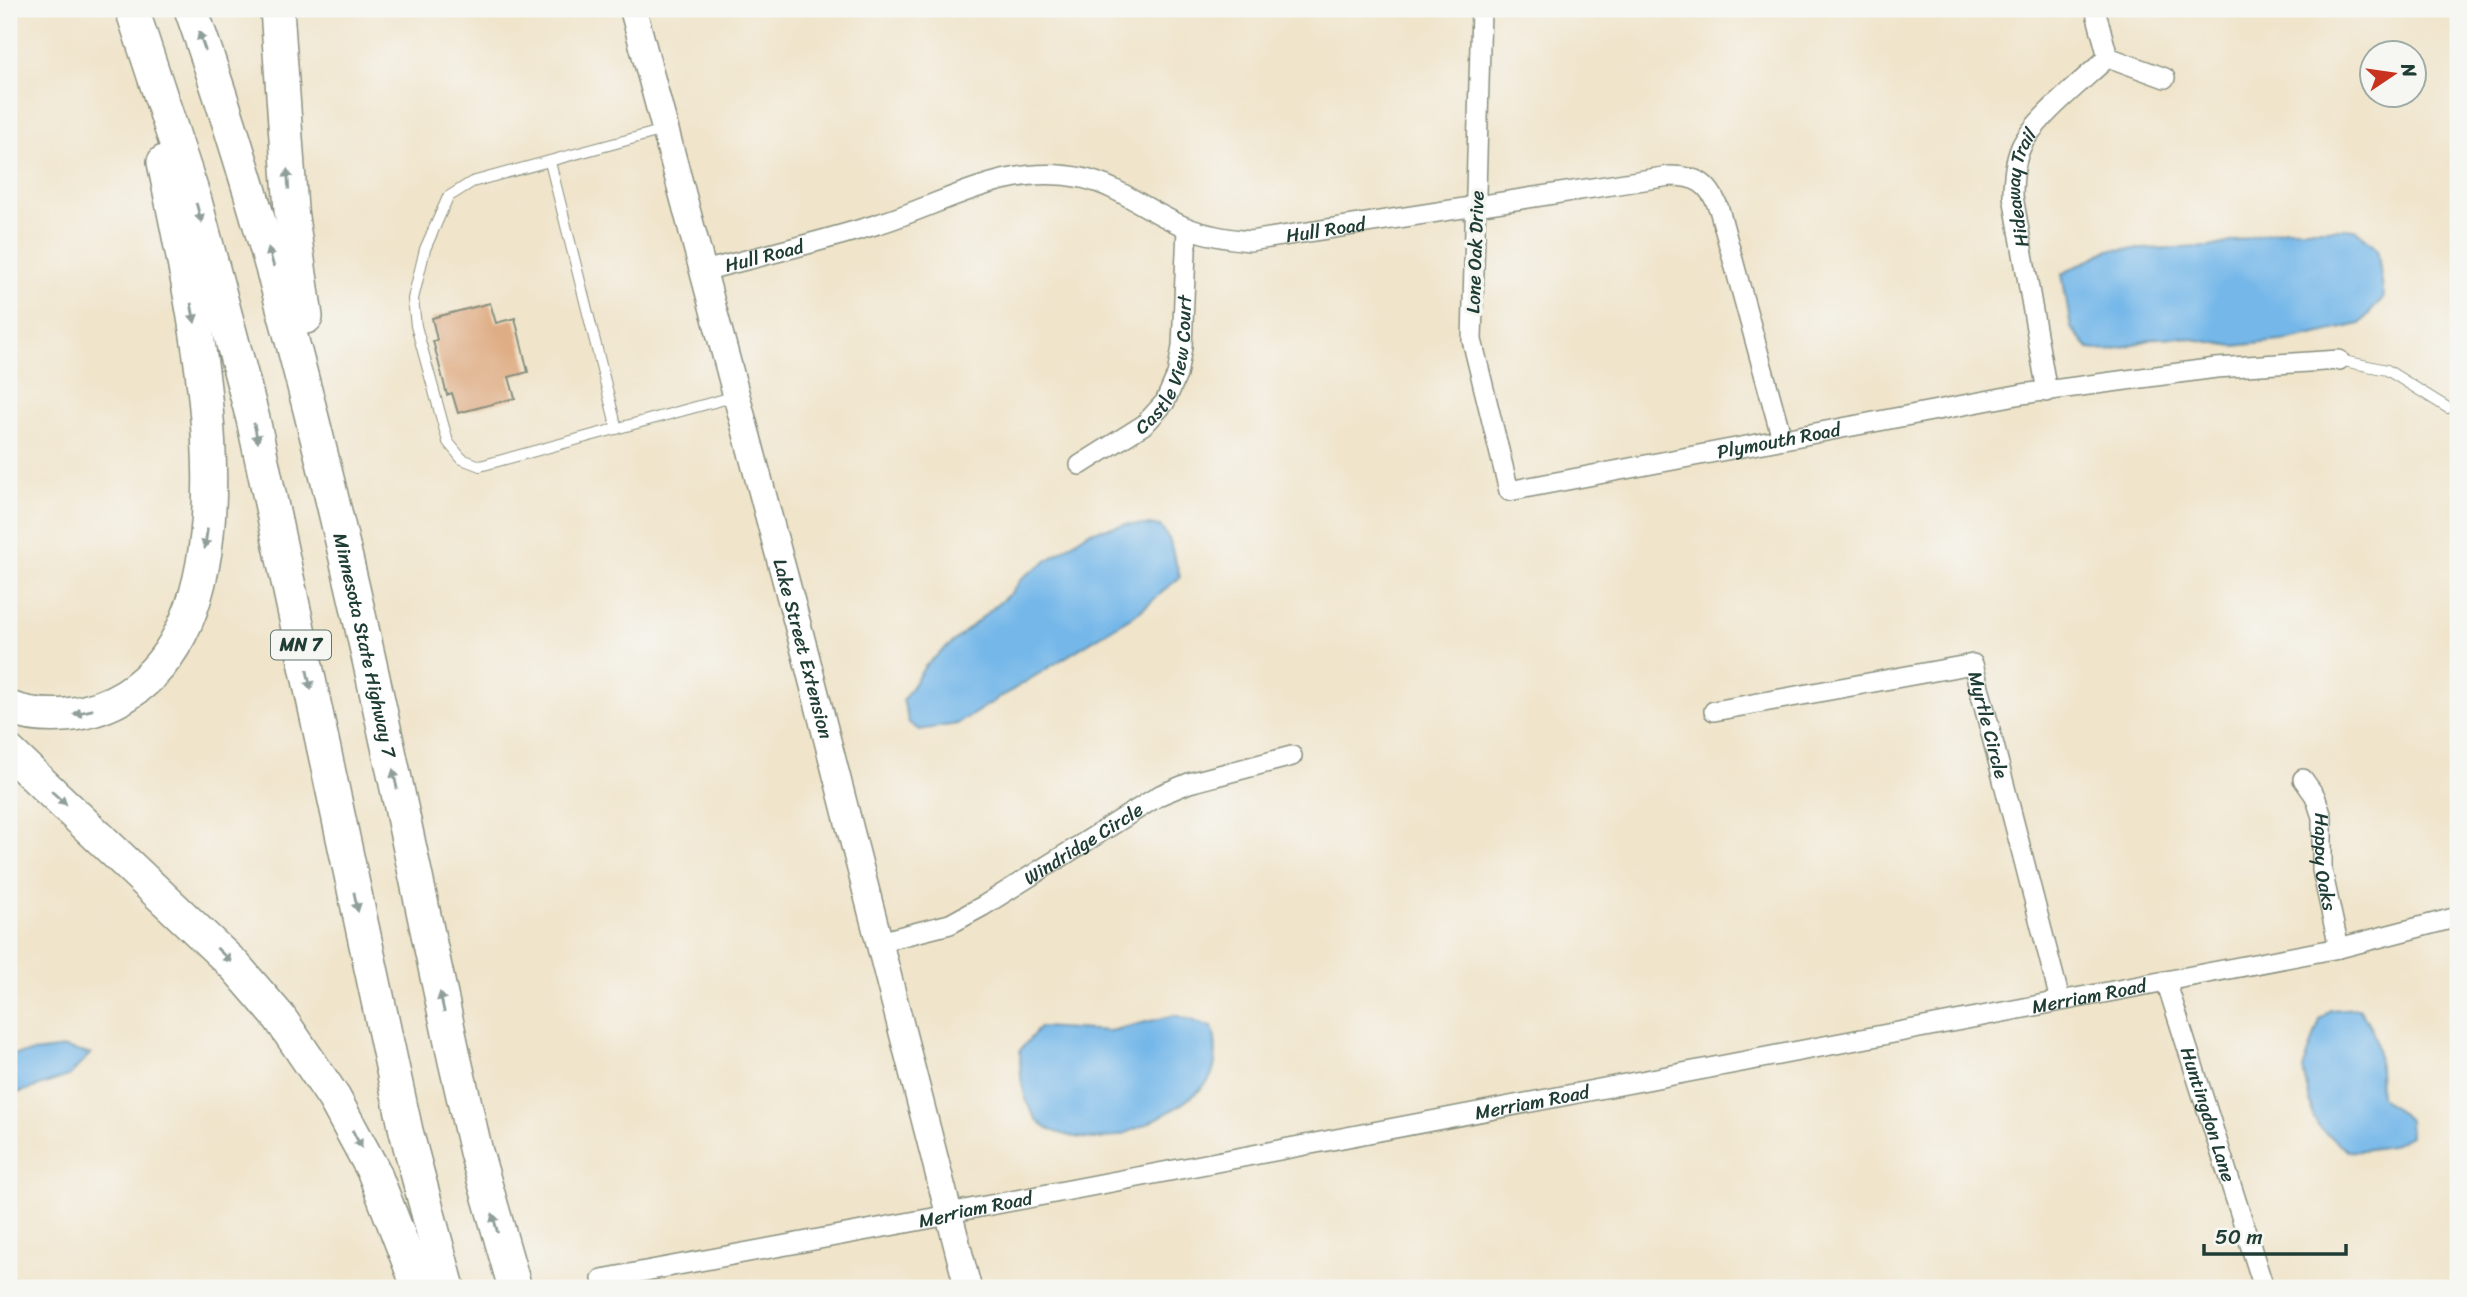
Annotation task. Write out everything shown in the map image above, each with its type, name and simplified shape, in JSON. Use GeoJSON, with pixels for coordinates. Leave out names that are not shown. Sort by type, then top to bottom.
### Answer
{"type":"FeatureCollection","features":[{"type":"Feature","properties":{"kind":"highway"},"geometry":{"type":"LineString","coordinates":[[9,708],[32,714],[51,715],[88,711],[120,698],[150,677],[172,649],[181,631],[198,583],[205,548],[211,477],[207,397],[200,351],[164,160],[120,9]]}},
{"type":"Feature","properties":{"kind":"highway","name":"MN 7"},"geometry":{"type":"LineString","coordinates":[[132,9],[195,201],[240,366],[406,1131],[448,1288]]}},
{"type":"Feature","properties":{"kind":"highway","name":"Minnesota State Highway 7"},"geometry":{"type":"LineString","coordinates":[[191,9],[247,176],[324,461],[470,1126],[501,1246],[515,1288]]}},
{"type":"Feature","properties":{"kind":"highway"},"geometry":{"type":"LineString","coordinates":[[277,9],[291,210],[297,257],[358,609]]}},
{"type":"Feature","properties":{"kind":"highway"},"geometry":{"type":"LineString","coordinates":[[9,752],[218,950],[260,993],[279,1017],[334,1098],[374,1172],[419,1288]]}},
{"type":"Feature","properties":{"kind":"street","name":"Lake Street Extension"},"geometry":{"type":"LineString","coordinates":[[633,9],[968,1288]]}},
{"type":"Feature","properties":{"kind":"street","name":"Lone Oak Drive"},"geometry":{"type":"LineString","coordinates":[[1481,9],[1472,340],[1509,491]]}},
{"type":"Feature","properties":{"kind":"street"},"geometry":{"type":"LineString","coordinates":[[2095,9],[2108,57],[2165,78]]}},
{"type":"Feature","properties":{"kind":"street","name":"Hideaway Trail"},"geometry":{"type":"LineString","coordinates":[[2047,392],[2013,195],[2014,171],[2021,148],[2033,128],[2108,57]]}},
{"type":"Feature","properties":{"kind":"street","name":"Hull Road"},"geometry":{"type":"LineString","coordinates":[[703,271],[881,223],[937,203],[966,189],[1004,179],[1043,175],[1082,178],[1120,191],[1186,228],[1216,237],[1250,242],[1670,176],[1685,176],[1700,182],[1713,193],[1719,209],[1782,439]]}},
{"type":"Feature","properties":{"kind":"street","name":"Castle View Court"},"geometry":{"type":"LineString","coordinates":[[1080,465],[1145,424],[1165,402],[1177,374],[1182,347],[1186,228]]}},
{"type":"Feature","properties":{"kind":"street","name":"Plymouth Road"},"geometry":{"type":"LineString","coordinates":[[1509,491],[2021,394],[2216,368],[2339,360]]}},
{"type":"Feature","properties":{"kind":"street","name":"Myrtle Circle"},"geometry":{"type":"LineString","coordinates":[[1714,711],[1973,664],[2060,1000]]}},
{"type":"Feature","properties":{"kind":"street","name":"Windridge Circle"},"geometry":{"type":"LineString","coordinates":[[879,942],[950,924],[1160,795],[1199,780],[1292,756]]}},
{"type":"Feature","properties":{"kind":"street","name":"Happy Oaks"},"geometry":{"type":"LineString","coordinates":[[2302,779],[2315,796],[2322,817],[2322,870],[2339,948]]}},
{"type":"Feature","properties":{"kind":"street","name":"Merriam Road"},"geometry":{"type":"LineString","coordinates":[[602,1279],[2339,948],[2458,916]]}},
{"type":"Feature","properties":{"kind":"street","name":"Huntingdon Lane"},"geometry":{"type":"LineString","coordinates":[[2166,981],[2264,1288]]}},
{"type":"Feature","properties":{"kind":"lane"},"geometry":{"type":"LineString","coordinates":[[665,130],[472,182],[448,197],[425,250],[413,299],[416,326],[448,442],[462,459],[480,466],[736,396]]}},
{"type":"Feature","properties":{"kind":"lane"},"geometry":{"type":"LineString","coordinates":[[550,162],[617,429]]}},
{"type":"Feature","properties":{"kind":"lane"},"geometry":{"type":"LineString","coordinates":[[2339,360],[2387,370],[2448,408]]}},
{"type":"Feature","properties":{"kind":"water"},"geometry":{"type":"Polygon","coordinates":[[[2285,229],[2355,229],[2377,248],[2384,297],[2360,324],[2290,340],[2234,346],[2180,337],[2157,338],[2108,351],[2089,349],[2071,328],[2062,274],[2108,250],[2210,247],[2285,229]]]}},
{"type":"Feature","properties":{"kind":"water"},"geometry":{"type":"Polygon","coordinates":[[[1127,524],[1160,526],[1169,539],[1180,577],[1139,612],[957,724],[919,730],[909,723],[903,700],[926,665],[1013,591],[1022,578],[1089,532],[1127,524]]]}},
{"type":"Feature","properties":{"kind":"water"},"geometry":{"type":"Polygon","coordinates":[[[2359,1008],[2376,1041],[2380,1097],[2409,1120],[2410,1136],[2391,1146],[2349,1152],[2319,1128],[2313,1116],[2303,1069],[2320,1020],[2330,1010],[2359,1008]]]}},
{"type":"Feature","properties":{"kind":"water"},"geometry":{"type":"Polygon","coordinates":[[[1175,1015],[1212,1027],[1216,1044],[1212,1074],[1195,1094],[1182,1104],[1134,1130],[1109,1138],[1090,1139],[1058,1133],[1035,1117],[1024,1093],[1020,1050],[1040,1027],[1110,1031],[1175,1015]]]}},
{"type":"Feature","properties":{"kind":"water"},"geometry":{"type":"Polygon","coordinates":[[[65,1048],[90,1054],[69,1076],[21,1092],[9,1092],[9,1055],[65,1048]]]}},
{"type":"Feature","properties":{"kind":"building"},"geometry":{"type":"Polygon","coordinates":[[[490,303],[496,323],[515,318],[528,372],[509,377],[515,398],[458,413],[452,393],[447,395],[433,341],[437,340],[432,318],[490,303]]]}}]}
